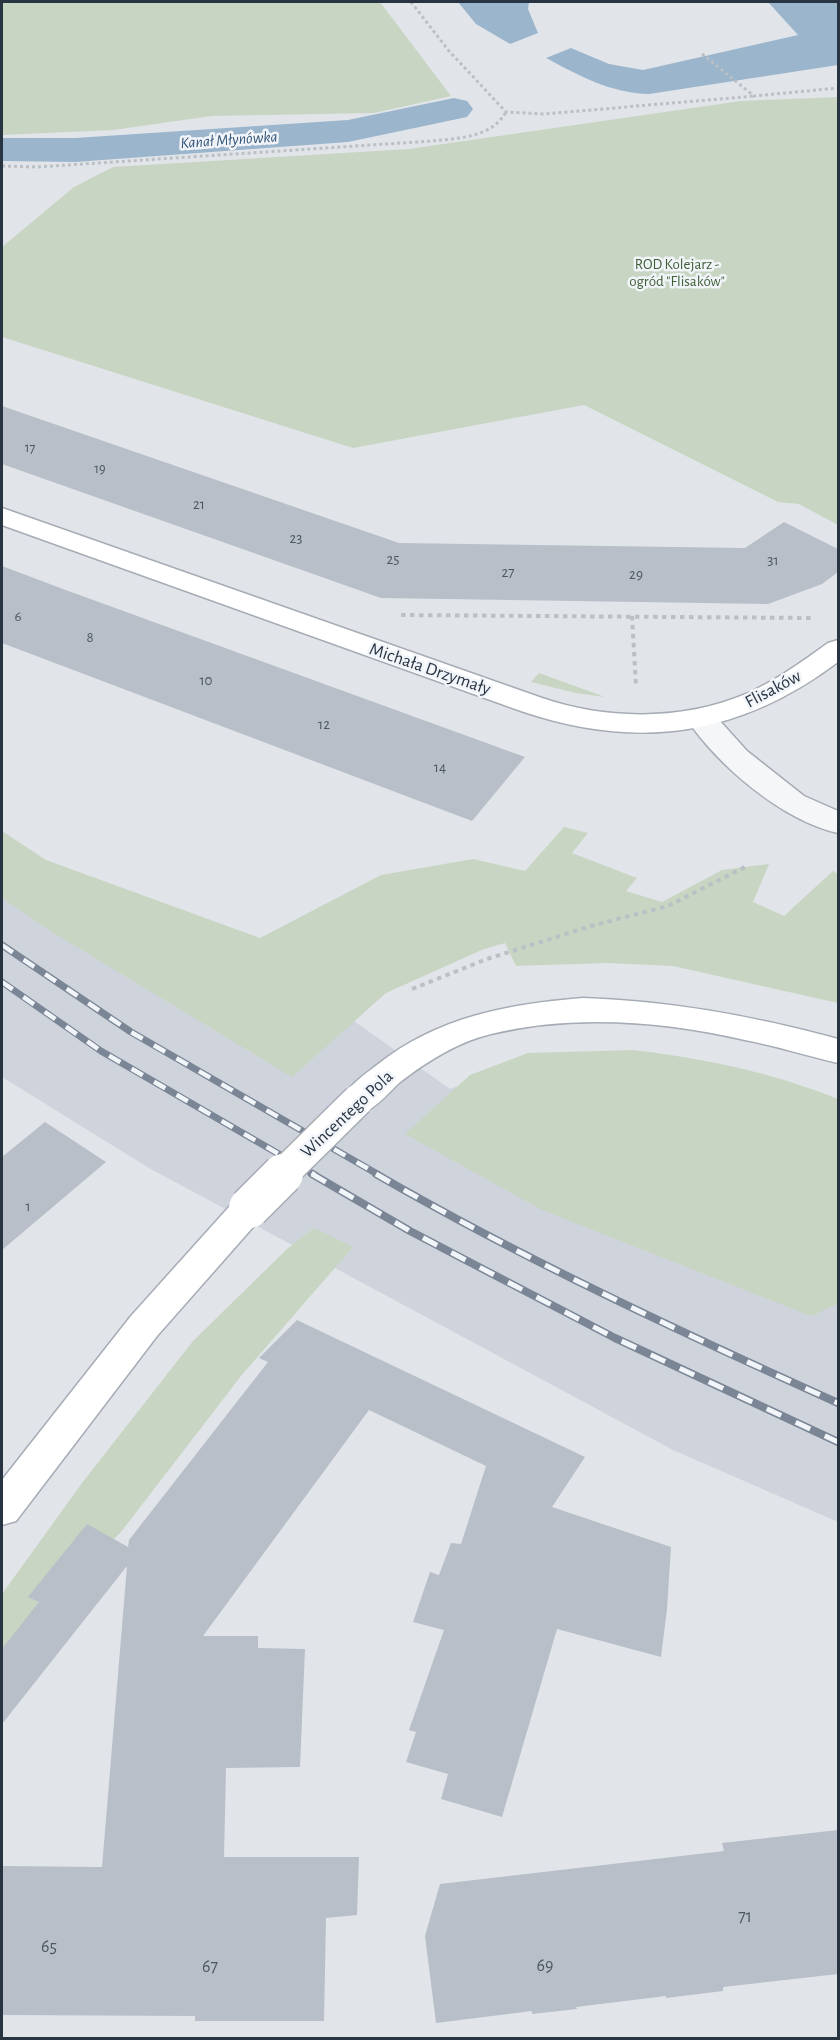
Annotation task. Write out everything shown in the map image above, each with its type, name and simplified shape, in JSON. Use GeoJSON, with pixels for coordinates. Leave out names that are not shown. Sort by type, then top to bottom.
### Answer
{"type":"FeatureCollection","features":[{"type":"Feature","properties":{"kind":"street","name":"Michała Drzymały"},"geometry":{"type":"LineString","coordinates":[[2,516],[556,712],[592,720],[634,723],[701,718]]}},
{"type":"Feature","properties":{"kind":"street","name":"Flisaków"},"geometry":{"type":"LineString","coordinates":[[701,718],[765,696],[832,659]]}},
{"type":"Feature","properties":{"kind":"street"},"geometry":{"type":"LineString","coordinates":[[701,718],[736,759],[760,778],[794,803],[838,823]]}},
{"type":"Feature","properties":{"kind":"street","name":"Wincentego Pola"},"geometry":{"type":"LineString","coordinates":[[2,1509],[144,1326],[249,1208],[358,1100],[408,1059],[438,1041],[468,1029],[531,1014],[609,1010],[653,1014],[758,1031],[838,1052]]}},
{"type":"Feature","properties":{"kind":"path"},"geometry":{"type":"LineString","coordinates":[[411,2],[449,51],[506,112],[544,114],[838,88]]}},
{"type":"Feature","properties":{"kind":"path"},"geometry":{"type":"LineString","coordinates":[[702,54],[754,96]]}},
{"type":"Feature","properties":{"kind":"path"},"geometry":{"type":"LineString","coordinates":[[2,166],[37,167],[368,147],[489,130],[500,122],[506,112]]}},
{"type":"Feature","properties":{"kind":"path"},"geometry":{"type":"LineString","coordinates":[[396,615],[814,618]]}},
{"type":"Feature","properties":{"kind":"path"},"geometry":{"type":"LineString","coordinates":[[632,616],[637,692]]}},
{"type":"Feature","properties":{"kind":"path"},"geometry":{"type":"LineString","coordinates":[[412,990],[487,959],[591,926],[668,906],[745,867]]}},
{"type":"Feature","properties":{"kind":"shaded area"},"geometry":{"type":"Polygon","coordinates":[[[2,849],[258,953],[450,1089],[531,1059],[838,1106],[838,1522],[673,1450],[149,1168],[2,1077],[2,849]]]}},
{"type":"Feature","properties":{"kind":"green space"},"geometry":{"type":"Polygon","coordinates":[[[2,2],[380,2],[451,96],[374,113],[212,116],[113,130],[2,135],[2,2]]]}},
{"type":"Feature","properties":{"kind":"green space","name":"ROD Kolejarz - ogród \"Flisaków\""},"geometry":{"type":"Polygon","coordinates":[[[838,97],[838,525],[799,504],[778,502],[584,405],[353,448],[2,337],[2,247],[74,187],[113,167],[409,149],[741,101],[838,97]]]}},
{"type":"Feature","properties":{"kind":"green space"},"geometry":{"type":"Polygon","coordinates":[[[539,673],[605,697],[576,693],[531,682],[539,673]]]}},
{"type":"Feature","properties":{"kind":"green space"},"geometry":{"type":"Polygon","coordinates":[[[564,827],[588,833],[572,853],[637,878],[626,891],[662,902],[722,870],[769,864],[753,902],[784,916],[833,871],[838,874],[838,1003],[673,966],[607,963],[516,966],[505,943],[484,949],[386,993],[292,1077],[52,932],[2,898],[2,831],[46,860],[260,938],[381,875],[473,859],[525,871],[564,827]]]}},
{"type":"Feature","properties":{"kind":"green space"},"geometry":{"type":"Polygon","coordinates":[[[632,1050],[736,1067],[788,1081],[838,1099],[838,1304],[811,1316],[542,1210],[405,1134],[470,1075],[528,1053],[632,1050]]]}},
{"type":"Feature","properties":{"kind":"green space"},"geometry":{"type":"Polygon","coordinates":[[[314,1228],[353,1247],[241,1376],[121,1532],[97,1556],[2,1685],[2,1594],[82,1483],[193,1341],[287,1249],[314,1228]]]}},
{"type":"Feature","properties":{"kind":"water"},"geometry":{"type":"Polygon","coordinates":[[[458,2],[529,2],[528,9],[538,33],[510,44],[476,24],[458,2]]]}},
{"type":"Feature","properties":{"kind":"water"},"geometry":{"type":"Polygon","coordinates":[[[768,2],[838,2],[838,65],[649,94],[608,87],[546,58],[571,48],[609,64],[643,70],[798,35],[768,2]]]}},
{"type":"Feature","properties":{"kind":"building"},"geometry":{"type":"Polygon","coordinates":[[[2,406],[399,543],[745,548],[784,522],[838,549],[838,572],[822,584],[768,604],[381,598],[2,464],[2,406]]]}},
{"type":"Feature","properties":{"kind":"building"},"geometry":{"type":"Polygon","coordinates":[[[2,566],[525,757],[472,821],[2,643],[2,566]]]}},
{"type":"Feature","properties":{"kind":"building"},"geometry":{"type":"Polygon","coordinates":[[[45,1122],[106,1162],[2,1250],[2,1157],[45,1122]]]}},
{"type":"Feature","properties":{"kind":"building"},"geometry":{"type":"Polygon","coordinates":[[[297,1320],[585,1457],[552,1507],[671,1547],[661,1657],[557,1629],[502,1817],[441,1799],[448,1774],[406,1762],[416,1732],[409,1730],[444,1630],[413,1622],[430,1572],[439,1575],[451,1543],[461,1544],[486,1466],[369,1410],[203,1636],[258,1636],[258,1648],[305,1649],[300,1767],[226,1768],[224,1857],[359,1857],[357,1915],[326,1918],[324,2021],[195,2021],[195,2016],[2,2015],[2,1866],[102,1867],[127,1566],[2,1724],[2,1649],[39,1602],[28,1597],[87,1524],[128,1547],[129,1540],[268,1362],[259,1358],[297,1320]]]}},
{"type":"Feature","properties":{"kind":"building"},"geometry":{"type":"Polygon","coordinates":[[[838,1830],[838,1974],[723,1987],[723,1991],[576,2007],[577,2009],[532,2014],[532,2011],[436,2023],[425,1936],[440,1884],[724,1851],[722,1843],[838,1830]]]}},
{"type":"Feature","properties":{"kind":"waterway","name":"Kanał Młynówka"},"geometry":{"type":"LineString","coordinates":[[2,150],[75,150],[348,131],[454,109]]}},
{"type":"Feature","properties":{"kind":"railway"},"geometry":{"type":"LineString","coordinates":[[2,945],[131,1032],[379,1175]]}},
{"type":"Feature","properties":{"kind":"railway"},"geometry":{"type":"LineString","coordinates":[[2,982],[101,1051],[315,1175]]}},
{"type":"Feature","properties":{"kind":"railway"},"geometry":{"type":"LineString","coordinates":[[312,1174],[410,1231],[615,1338],[838,1442]]}},
{"type":"Feature","properties":{"kind":"railway"},"geometry":{"type":"LineString","coordinates":[[376,1174],[546,1266],[838,1403]]}}]}
